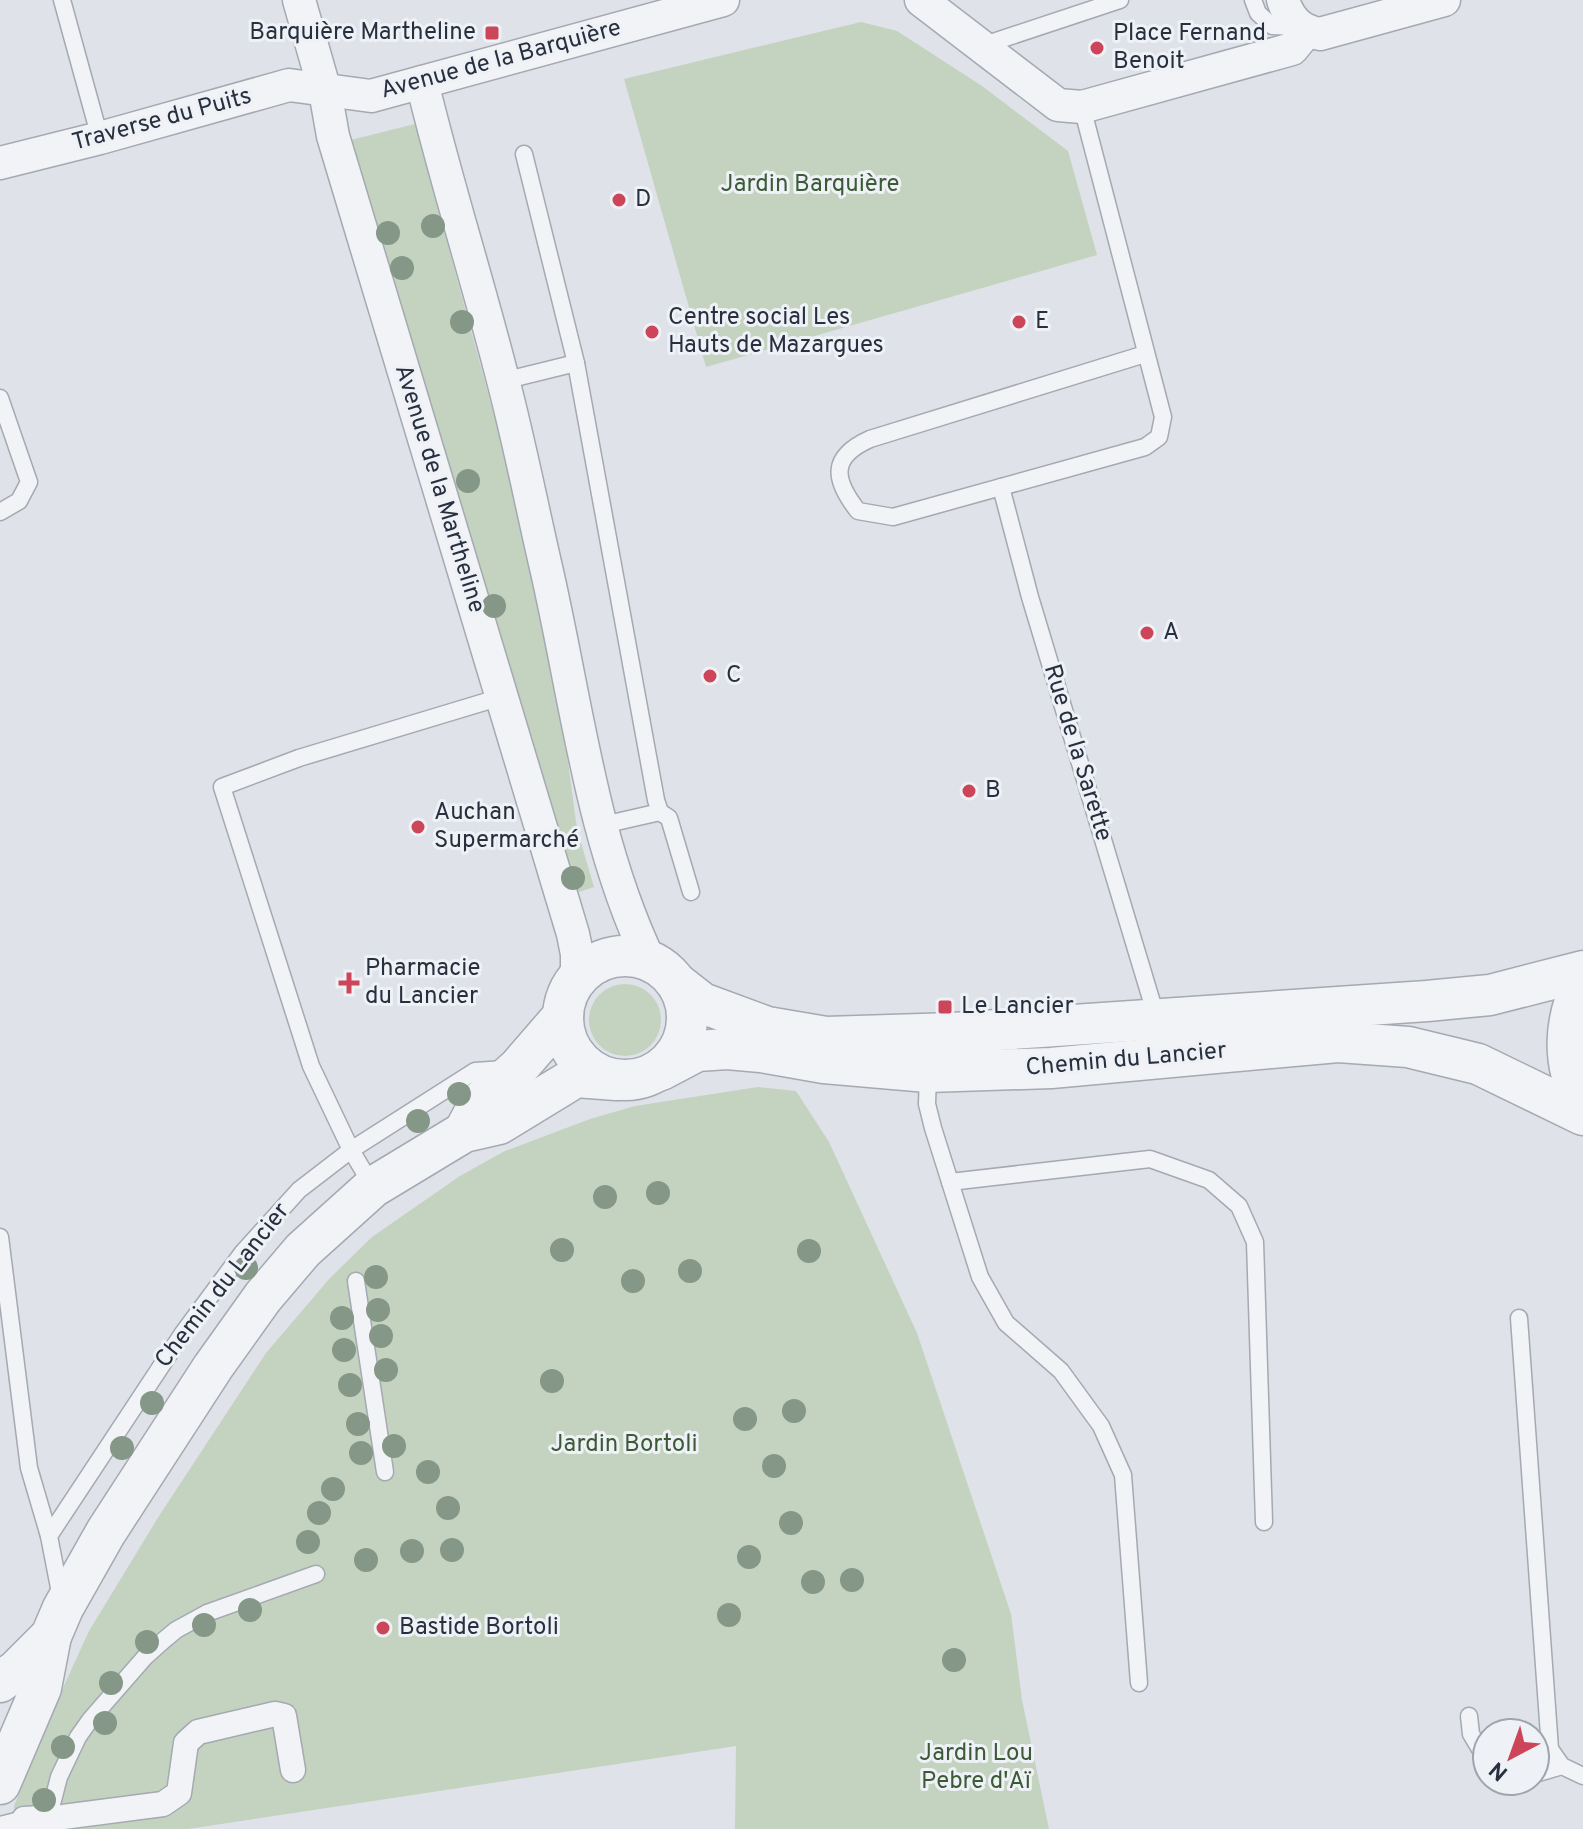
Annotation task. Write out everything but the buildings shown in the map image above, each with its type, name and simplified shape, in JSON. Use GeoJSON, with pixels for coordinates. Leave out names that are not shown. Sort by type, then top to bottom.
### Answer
{"type":"FeatureCollection","features":[{"type":"Feature","properties":{"kind":"street","name":"Avenue de la Martheline"},"geometry":{"type":"LineString","coordinates":[[299,0],[325,91],[333,136],[573,934],[577,977]]}},
{"type":"Feature","properties":{"kind":"street","name":"Avenue de la Barquière"},"geometry":{"type":"LineString","coordinates":[[325,91],[371,96],[723,0]]}},
{"type":"Feature","properties":{"kind":"street"},"geometry":{"type":"LineString","coordinates":[[921,0],[1058,105],[1082,107],[1292,49],[1303,29]]}},
{"type":"Feature","properties":{"kind":"street"},"geometry":{"type":"LineString","coordinates":[[1283,0],[1290,17],[1303,29],[1320,34],[1444,0]]}},
{"type":"Feature","properties":{"kind":"street"},"geometry":{"type":"LineString","coordinates":[[422,82],[503,381],[554,601],[577,727],[628,916],[687,1008],[687,1031],[677,1053],[661,1070],[637,1080],[616,1080],[583,1065],[565,1034],[563,1016],[569,989],[577,977],[592,964],[611,957],[630,956],[664,973]]}},
{"type":"Feature","properties":{"kind":"street","name":"Traverse du Puits"},"geometry":{"type":"LineString","coordinates":[[0,163],[289,85],[325,91]]}},
{"type":"Feature","properties":{"kind":"street","name":"Chemin du Lancier"},"geometry":{"type":"LineString","coordinates":[[664,973],[702,1003],[767,1027],[826,1037],[969,1032],[1490,995],[1583,971]]}},
{"type":"Feature","properties":{"kind":"street"},"geometry":{"type":"LineString","coordinates":[[1583,981],[1571,1006],[1566,1046],[1573,1085],[1583,1102]]}},
{"type":"Feature","properties":{"kind":"street","name":"Chemin du Lancier"},"geometry":{"type":"LineString","coordinates":[[464,1132],[480,1102],[518,1068],[563,1016]]}},
{"type":"Feature","properties":{"kind":"street","name":"Chemin du Lancier"},"geometry":{"type":"LineString","coordinates":[[661,1070],[697,1051],[727,1049],[824,1063],[928,1072],[1051,1068],[1338,1042],[1408,1047],[1478,1064],[1583,1115]]}},
{"type":"Feature","properties":{"kind":"street","name":"Chemin du Lancier"},"geometry":{"type":"LineString","coordinates":[[0,1682],[17,1670],[57,1622],[106,1532],[213,1367],[263,1297],[303,1250],[373,1187],[464,1132],[499,1124],[576,1077],[616,1080]]}},
{"type":"Feature","properties":{"kind":"street","name":"Chemin du Lancier"},"geometry":{"type":"LineString","coordinates":[[0,1784],[41,1688],[57,1622]]}},
{"type":"Feature","properties":{"kind":"street"},"geometry":{"type":"LineString","coordinates":[[12,1822],[163,1804],[179,1793],[186,1743],[198,1732],[275,1714],[284,1716],[293,1770]]}},
{"type":"Feature","properties":{"kind":"lane"},"geometry":{"type":"LineString","coordinates":[[62,0],[100,138]]}},
{"type":"Feature","properties":{"kind":"lane"},"geometry":{"type":"LineString","coordinates":[[979,47],[1120,0]]}},
{"type":"Feature","properties":{"kind":"lane"},"geometry":{"type":"LineString","coordinates":[[1253,0],[1258,13],[1272,26],[1303,29]]}},
{"type":"Feature","properties":{"kind":"lane"},"geometry":{"type":"LineString","coordinates":[[1082,107],[1163,417],[1159,437],[1145,447],[893,517],[858,511],[846,495],[839,475],[842,458],[852,447],[1145,354]]}},
{"type":"Feature","properties":{"kind":"lane"},"geometry":{"type":"LineString","coordinates":[[524,154],[576,363],[660,812],[669,818],[691,892]]}},
{"type":"Feature","properties":{"kind":"lane"},"geometry":{"type":"LineString","coordinates":[[503,381],[576,363]]}},
{"type":"Feature","properties":{"kind":"lane"},"geometry":{"type":"LineString","coordinates":[[0,398],[29,482],[19,501],[0,512]]}},
{"type":"Feature","properties":{"kind":"lane","name":"Rue de la Sarette"},"geometry":{"type":"LineString","coordinates":[[1001,487],[1035,612],[1157,1019]]}},
{"type":"Feature","properties":{"kind":"lane"},"geometry":{"type":"LineString","coordinates":[[373,1187],[351,1150],[311,1066],[222,787],[299,758],[501,697]]}},
{"type":"Feature","properties":{"kind":"lane"},"geometry":{"type":"LineString","coordinates":[[603,825],[660,812]]}},
{"type":"Feature","properties":{"kind":"lane","name":"Chemin du Lancier"},"geometry":{"type":"LineString","coordinates":[[57,1622],[49,1536],[183,1333],[243,1252],[299,1190],[351,1150],[475,1071],[518,1068]]}},
{"type":"Feature","properties":{"kind":"lane"},"geometry":{"type":"LineString","coordinates":[[928,1072],[927,1104],[980,1277],[1006,1323],[1061,1371],[1101,1426],[1123,1475],[1139,1683]]}},
{"type":"Feature","properties":{"kind":"lane"},"geometry":{"type":"LineString","coordinates":[[950,1182],[1150,1159],[1209,1180],[1239,1206],[1255,1242],[1264,1522]]}},
{"type":"Feature","properties":{"kind":"lane"},"geometry":{"type":"LineString","coordinates":[[0,1237],[29,1468],[49,1536]]}},
{"type":"Feature","properties":{"kind":"lane"},"geometry":{"type":"LineString","coordinates":[[356,1281],[385,1472]]}},
{"type":"Feature","properties":{"kind":"lane"},"geometry":{"type":"LineString","coordinates":[[1519,1318],[1550,1749],[1562,1766],[1583,1776]]}},
{"type":"Feature","properties":{"kind":"lane"},"geometry":{"type":"LineString","coordinates":[[12,1822],[51,1808],[59,1777],[78,1737],[145,1657],[176,1630],[207,1613],[316,1574]]}},
{"type":"Feature","properties":{"kind":"lane"},"geometry":{"type":"LineString","coordinates":[[1469,1716],[1471,1734]]}},
{"type":"Feature","properties":{"kind":"lane"},"geometry":{"type":"LineString","coordinates":[[1551,1769],[1562,1766]]}},
{"type":"Feature","properties":{"kind":"green space","name":"Jardin Barquière"},"geometry":{"type":"Polygon","coordinates":[[[861,22],[897,31],[982,86],[1068,151],[1097,255],[706,367],[624,79],[861,22]]]}},
{"type":"Feature","properties":{"kind":"green space"},"geometry":{"type":"Polygon","coordinates":[[[415,124],[510,474],[556,672],[577,829],[594,887],[573,894],[347,141],[415,124]]]}},
{"type":"Feature","properties":{"kind":"green space"},"geometry":{"type":"Polygon","coordinates":[[[625,984],[645,990],[655,1000],[661,1020],[655,1040],[645,1050],[625,1056],[605,1050],[595,1040],[589,1020],[595,1000],[605,990],[625,984]]]}},
{"type":"Feature","properties":{"kind":"green space","name":"Jardin Bortoli"},"geometry":{"type":"Polygon","coordinates":[[[758,1087],[796,1091],[829,1142],[917,1333],[1011,1614],[1022,1700],[1049,1829],[735,1829],[736,1746],[188,1829],[15,1829],[14,1806],[89,1631],[159,1516],[266,1353],[330,1278],[372,1237],[460,1176],[503,1152],[590,1119],[635,1106],[758,1087]]]}},
{"type":"Feature","properties":{"kind":"place","name":"Barquière Martheline"},"geometry":{"type":"Point","coordinates":[492,33]}},
{"type":"Feature","properties":{"kind":"place","name":"Place Fernand Benoit"},"geometry":{"type":"Point","coordinates":[1097,48]}},
{"type":"Feature","properties":{"kind":"place","name":"D"},"geometry":{"type":"Point","coordinates":[619,200]}},
{"type":"Feature","properties":{"kind":"place","name":"E"},"geometry":{"type":"Point","coordinates":[1019,322]}},
{"type":"Feature","properties":{"kind":"place","name":"Centre social Les Hauts de Mazargues"},"geometry":{"type":"Point","coordinates":[652,332]}},
{"type":"Feature","properties":{"kind":"place","name":"A"},"geometry":{"type":"Point","coordinates":[1147,633]}},
{"type":"Feature","properties":{"kind":"place","name":"C"},"geometry":{"type":"Point","coordinates":[710,676]}},
{"type":"Feature","properties":{"kind":"place","name":"B"},"geometry":{"type":"Point","coordinates":[969,791]}},
{"type":"Feature","properties":{"kind":"place","name":"Auchan Supermarché"},"geometry":{"type":"Point","coordinates":[418,827]}},
{"type":"Feature","properties":{"kind":"place","name":"Pharmacie du Lancier"},"geometry":{"type":"Point","coordinates":[349,983]}},
{"type":"Feature","properties":{"kind":"place","name":"Le Lancier"},"geometry":{"type":"Point","coordinates":[945,1007]}},
{"type":"Feature","properties":{"kind":"place","name":"Bastide Bortoli"},"geometry":{"type":"Point","coordinates":[383,1628]}},
{"type":"Feature","properties":{"kind":"park label","name":"Jardin Lou Pebre d'Aï"},"geometry":{"type":"Point","coordinates":[976,1768]}}]}
